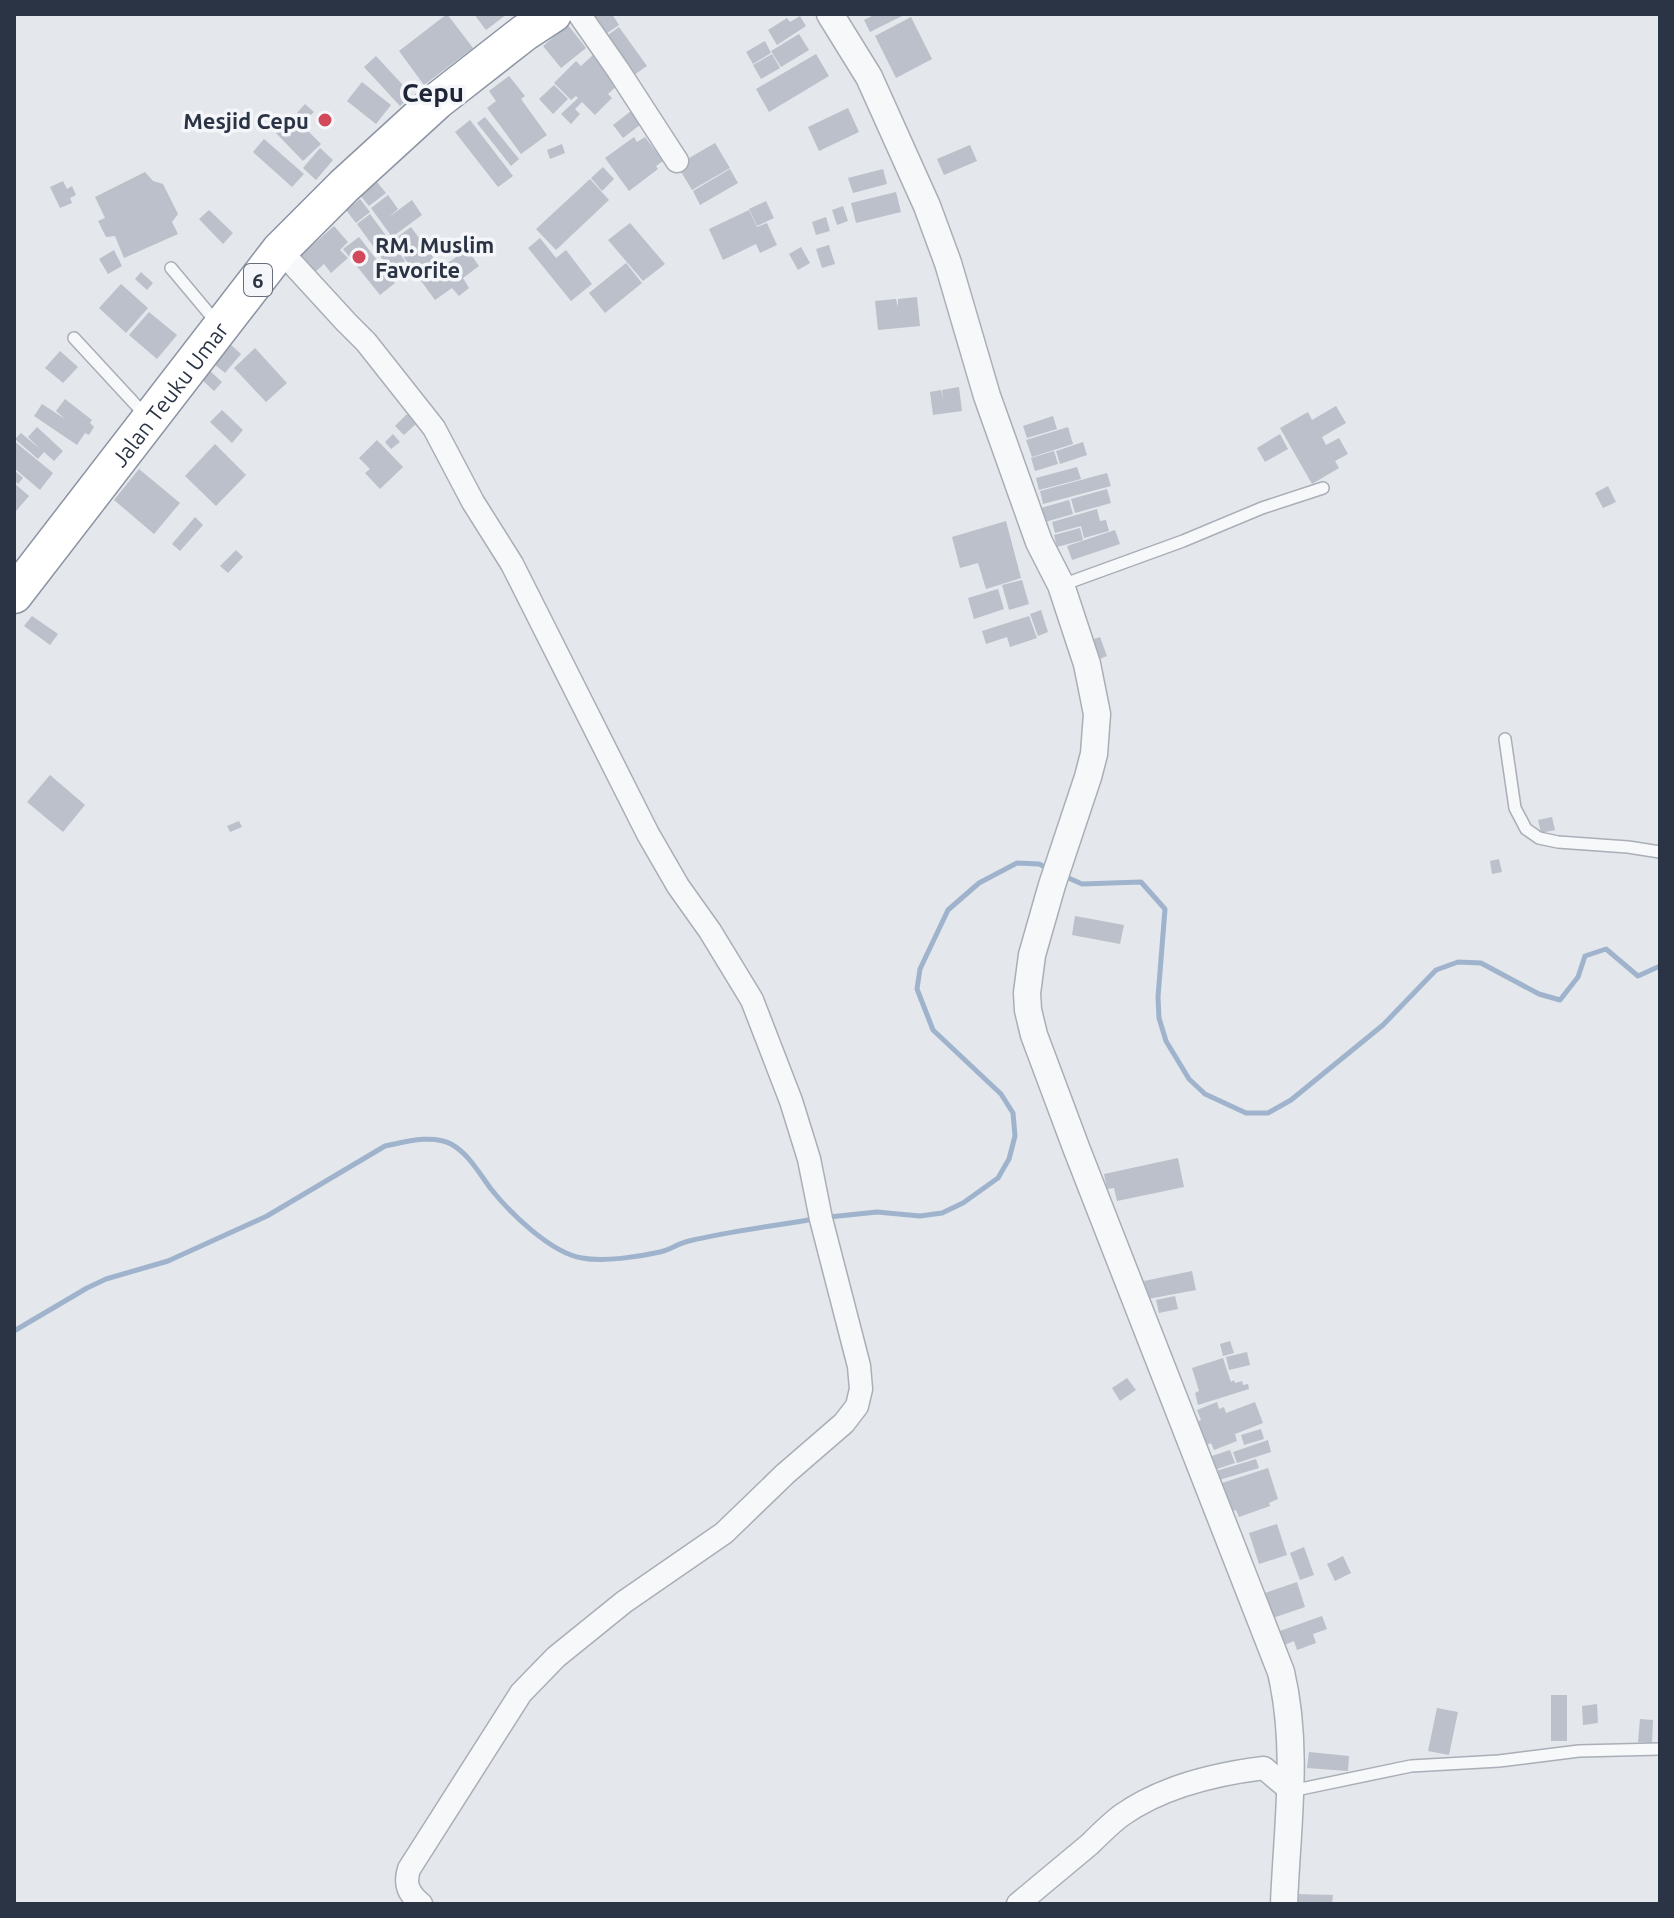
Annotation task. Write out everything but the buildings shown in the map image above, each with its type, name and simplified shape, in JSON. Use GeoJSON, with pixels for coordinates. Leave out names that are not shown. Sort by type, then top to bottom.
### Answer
{"type":"FeatureCollection","features":[{"type":"Feature","properties":{"kind":"highway","name":"Jalan Teuku Umar"},"geometry":{"type":"LineString","coordinates":[[14,595],[280,250],[437,101],[553,14]]}},
{"type":"Feature","properties":{"kind":"street"},"geometry":{"type":"LineString","coordinates":[[579,14],[677,161]]}},
{"type":"Feature","properties":{"kind":"street"},"geometry":{"type":"LineString","coordinates":[[830,14],[869,77],[927,206],[948,263],[987,396],[1039,542],[1061,585],[1092,682],[1097,714],[1095,745],[1088,777],[1032,955],[1028,1010],[1034,1035],[1077,1150],[1281,1672],[1287,1696],[1291,1791],[1284,1904]]}},
{"type":"Feature","properties":{"kind":"street"},"geometry":{"type":"LineString","coordinates":[[280,250],[366,342],[434,428],[473,502],[512,564],[655,847],[752,1000],[791,1101],[809,1159],[859,1366],[861,1389],[857,1406],[844,1423],[724,1533],[624,1602],[556,1657],[521,1693],[409,1869],[407,1886],[421,1904]]}},
{"type":"Feature","properties":{"kind":"street"},"geometry":{"type":"LineString","coordinates":[[1018,1904],[1122,1815],[1154,1797],[1198,1781],[1264,1768],[1291,1791]]}},
{"type":"Feature","properties":{"kind":"lane"},"geometry":{"type":"LineString","coordinates":[[171,268],[221,328]]}},
{"type":"Feature","properties":{"kind":"lane"},"geometry":{"type":"LineString","coordinates":[[74,338],[148,419]]}},
{"type":"Feature","properties":{"kind":"lane"},"geometry":{"type":"LineString","coordinates":[[1061,585],[1183,541],[1262,508],[1323,488]]}},
{"type":"Feature","properties":{"kind":"lane"},"geometry":{"type":"LineString","coordinates":[[1505,739],[1515,808],[1526,829],[1539,838],[1558,842],[1660,852]]}},
{"type":"Feature","properties":{"kind":"lane"},"geometry":{"type":"LineString","coordinates":[[1291,1791],[1411,1766],[1499,1761],[1579,1751],[1660,1749]]}},
{"type":"Feature","properties":{"kind":"waterway"},"geometry":{"type":"LineString","coordinates":[[829,1217],[877,1212],[920,1216],[942,1213],[963,1203],[998,1178],[1009,1159],[1015,1136],[1013,1113],[1001,1094],[933,1030],[917,989],[920,969],[948,910],[979,883],[1017,863],[1039,864],[1047,868]]}},
{"type":"Feature","properties":{"kind":"waterway"},"geometry":{"type":"LineString","coordinates":[[1064,876],[1082,884],[1141,882],[1165,909],[1158,997],[1159,1018],[1166,1041],[1189,1079],[1205,1094],[1246,1113],[1268,1113],[1291,1100],[1383,1025],[1436,970],[1458,962],[1481,963],[1539,994],[1560,1000],[1578,977],[1585,956],[1606,949],[1638,976],[1660,966]]}},
{"type":"Feature","properties":{"kind":"waterway"},"geometry":{"type":"LineString","coordinates":[[14,1331],[106,1279],[168,1261],[267,1216],[385,1146],[418,1140],[444,1141],[457,1148],[520,1220],[557,1248],[582,1258],[642,1256],[704,1237],[815,1219]]}},
{"type":"Feature","properties":{"kind":"place","name":"Mesjid Cepu"},"geometry":{"type":"Point","coordinates":[325,120]}},
{"type":"Feature","properties":{"kind":"place","name":"RM. Muslim Favorite"},"geometry":{"type":"Point","coordinates":[359,257]}},
{"type":"Feature","properties":{"kind":"district","name":"Cepu"},"geometry":{"type":"Point","coordinates":[433,92]}}]}
